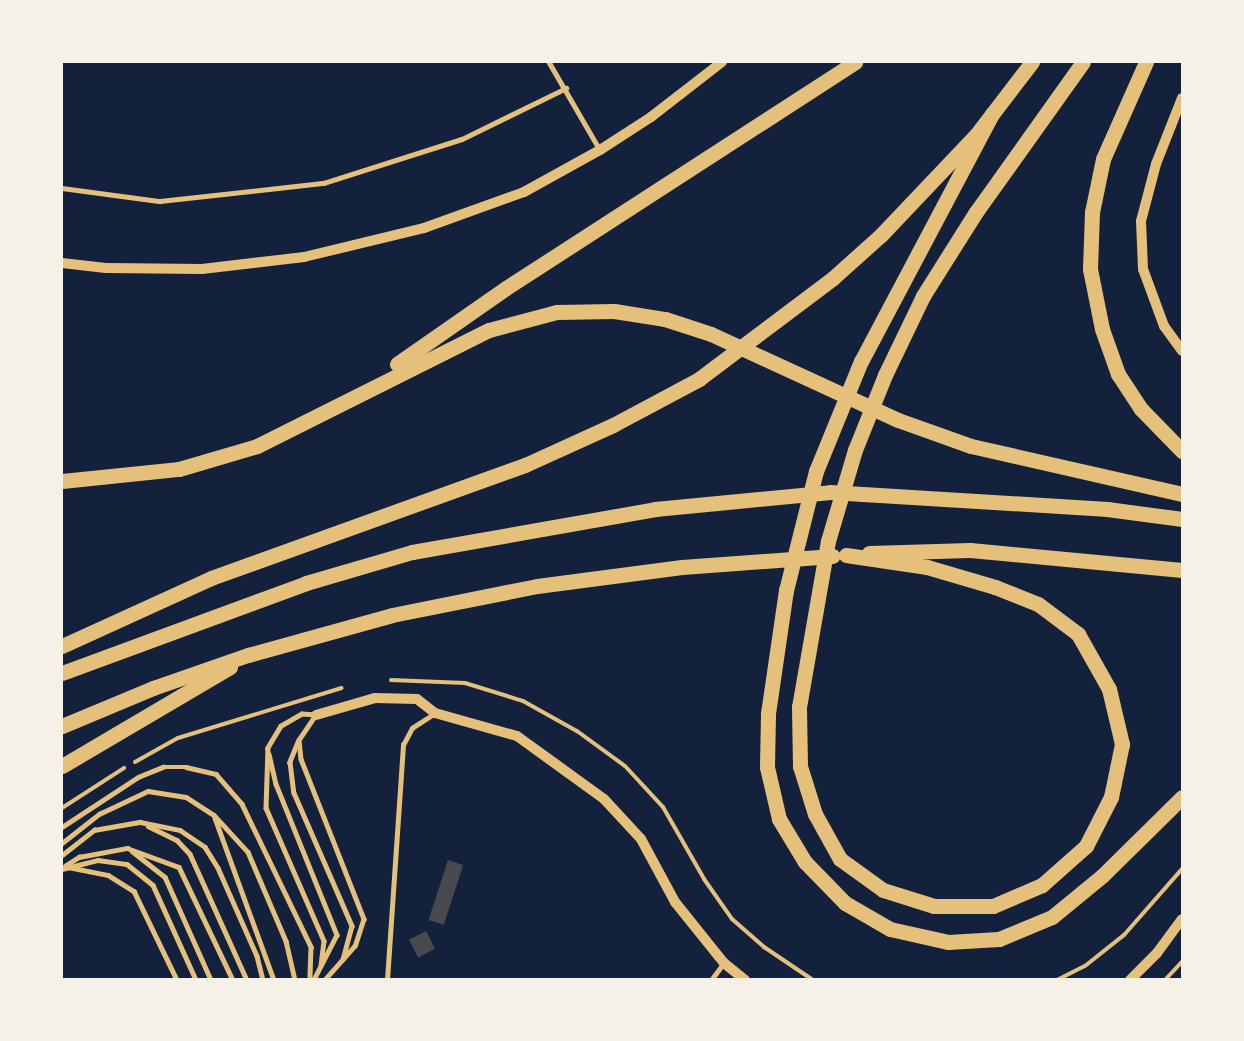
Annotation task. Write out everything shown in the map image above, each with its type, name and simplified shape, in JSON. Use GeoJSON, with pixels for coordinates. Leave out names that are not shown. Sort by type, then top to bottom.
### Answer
{"type":"FeatureCollection","features":[{"type":"Feature","properties":{"kind":"main road"},"geometry":{"type":"LineString","coordinates":[[338,405],[506,288],[855,62]]}},
{"type":"Feature","properties":{"kind":"main road"},"geometry":{"type":"LineString","coordinates":[[62,646],[211,578],[525,465],[613,425],[699,380],[780,321],[881,235],[935,181],[992,114],[1032,62]]}},
{"type":"Feature","properties":{"kind":"main road"},"geometry":{"type":"LineString","coordinates":[[846,555],[927,567],[995,587],[1038,604],[1078,634],[1109,688],[1122,744],[1111,797],[1086,846],[1042,885],[993,906],[934,906],[883,890],[840,859],[815,814],[800,766],[800,706],[809,633],[828,541],[851,462],[885,375],[923,297],[976,212],[1083,62]]}},
{"type":"Feature","properties":{"kind":"main road"},"geometry":{"type":"LineString","coordinates":[[1146,62],[1103,159],[1092,212],[1090,268],[1102,329],[1118,374],[1141,409],[1182,452]]}},
{"type":"Feature","properties":{"kind":"main road"},"geometry":{"type":"LineString","coordinates":[[992,114],[861,361],[816,471],[777,639],[768,714],[768,768],[779,819],[804,862],[845,903],[890,929],[948,942],[999,939],[1052,917],[1102,876],[1182,797]]}},
{"type":"Feature","properties":{"kind":"main road"},"geometry":{"type":"LineString","coordinates":[[62,481],[179,469],[257,446],[489,330],[557,312],[614,311],[665,319],[711,334],[898,420],[971,446],[1182,494]]}},
{"type":"Feature","properties":{"kind":"main road"},"geometry":{"type":"LineString","coordinates":[[62,673],[306,583],[412,552],[655,509],[830,492],[1107,509],[1182,519]]}},
{"type":"Feature","properties":{"kind":"main road"},"geometry":{"type":"LineString","coordinates":[[62,726],[153,688],[248,655],[392,615],[537,586],[682,567],[846,555],[970,550],[1182,570]]}},
{"type":"Feature","properties":{"kind":"main road"},"geometry":{"type":"LineString","coordinates":[[62,766],[248,655]]}},
{"type":"Feature","properties":{"kind":"street"},"geometry":{"type":"LineString","coordinates":[[62,263],[106,268],[202,269],[304,257],[424,228],[512,196],[600,150],[651,117],[722,62]]}},
{"type":"Feature","properties":{"kind":"street"},"geometry":{"type":"LineString","coordinates":[[1182,98],[1155,164],[1141,221],[1143,269],[1164,326],[1182,351]]}},
{"type":"Feature","properties":{"kind":"street"},"geometry":{"type":"LineString","coordinates":[[316,715],[375,698],[417,699],[435,713],[516,736],[604,799],[641,839],[675,902],[724,963],[745,980]]}},
{"type":"Feature","properties":{"kind":"street"},"geometry":{"type":"LineString","coordinates":[[1130,980],[1157,953],[1182,920]]}},
{"type":"Feature","properties":{"kind":"lane"},"geometry":{"type":"LineString","coordinates":[[549,62],[566,87],[600,150]]}},
{"type":"Feature","properties":{"kind":"lane"},"geometry":{"type":"LineString","coordinates":[[62,188],[160,201],[324,183],[462,139],[566,87]]}},
{"type":"Feature","properties":{"kind":"lane"},"geometry":{"type":"LineString","coordinates":[[387,980],[404,745],[412,728],[435,713]]}},
{"type":"Feature","properties":{"kind":"lane"},"geometry":{"type":"LineString","coordinates":[[316,715],[302,714],[281,726],[268,748],[266,808],[324,941],[321,965]]}},
{"type":"Feature","properties":{"kind":"lane"},"geometry":{"type":"LineString","coordinates":[[316,715],[299,740],[290,762],[294,793],[352,926],[342,961]]}},
{"type":"Feature","properties":{"kind":"lane"},"geometry":{"type":"LineString","coordinates":[[299,740],[301,759],[364,919],[355,946],[326,980]]}},
{"type":"Feature","properties":{"kind":"lane"},"geometry":{"type":"LineString","coordinates":[[268,748],[276,783],[338,935],[312,980]]}},
{"type":"Feature","properties":{"kind":"lane"},"geometry":{"type":"LineString","coordinates":[[62,827],[138,777],[163,767],[186,767],[216,774],[242,804],[311,947],[312,980]]}},
{"type":"Feature","properties":{"kind":"lane"},"geometry":{"type":"LineString","coordinates":[[62,843],[99,814],[148,791],[186,797],[214,815],[248,852],[291,955],[295,980]]}},
{"type":"Feature","properties":{"kind":"lane"},"geometry":{"type":"LineString","coordinates":[[214,815],[274,980]]}},
{"type":"Feature","properties":{"kind":"lane"},"geometry":{"type":"LineString","coordinates":[[62,855],[94,830],[140,822],[180,830],[205,847],[219,868],[257,956],[263,980]]}},
{"type":"Feature","properties":{"kind":"lane"},"geometry":{"type":"LineString","coordinates":[[140,822],[177,840],[190,854],[247,980]]}},
{"type":"Feature","properties":{"kind":"lane"},"geometry":{"type":"LineString","coordinates":[[63,868],[79,857],[127,848],[179,867],[233,980]]}},
{"type":"Feature","properties":{"kind":"lane"},"geometry":{"type":"LineString","coordinates":[[127,848],[165,877],[211,980]]}},
{"type":"Feature","properties":{"kind":"lane"},"geometry":{"type":"LineString","coordinates":[[63,868],[98,860],[127,864],[153,885],[196,980]]}},
{"type":"Feature","properties":{"kind":"lane"},"geometry":{"type":"LineString","coordinates":[[63,868],[108,875],[135,891],[177,980]]}},
{"type":"Feature","properties":{"kind":"lane"},"geometry":{"type":"LineString","coordinates":[[711,980],[724,963]]}},
{"type":"Feature","properties":{"kind":"path"},"geometry":{"type":"LineString","coordinates":[[389,680],[465,683],[522,701],[577,730],[625,766],[663,807],[704,879],[732,918],[764,947],[813,980]]}},
{"type":"Feature","properties":{"kind":"path"},"geometry":{"type":"LineString","coordinates":[[62,809],[98,783],[178,738],[346,687]]}},
{"type":"Feature","properties":{"kind":"path"},"geometry":{"type":"LineString","coordinates":[[1057,980],[1085,966],[1124,935],[1182,869]]}},
{"type":"Feature","properties":{"kind":"path"},"geometry":{"type":"LineString","coordinates":[[1165,980],[1182,962]]}},
{"type":"Feature","properties":{"kind":"building"},"geometry":{"type":"Polygon","coordinates":[[[448,860],[463,865],[444,925],[429,920],[448,860]]]}},
{"type":"Feature","properties":{"kind":"building"},"geometry":{"type":"Polygon","coordinates":[[[426,931],[435,949],[418,957],[409,940],[426,931]]]}}]}
